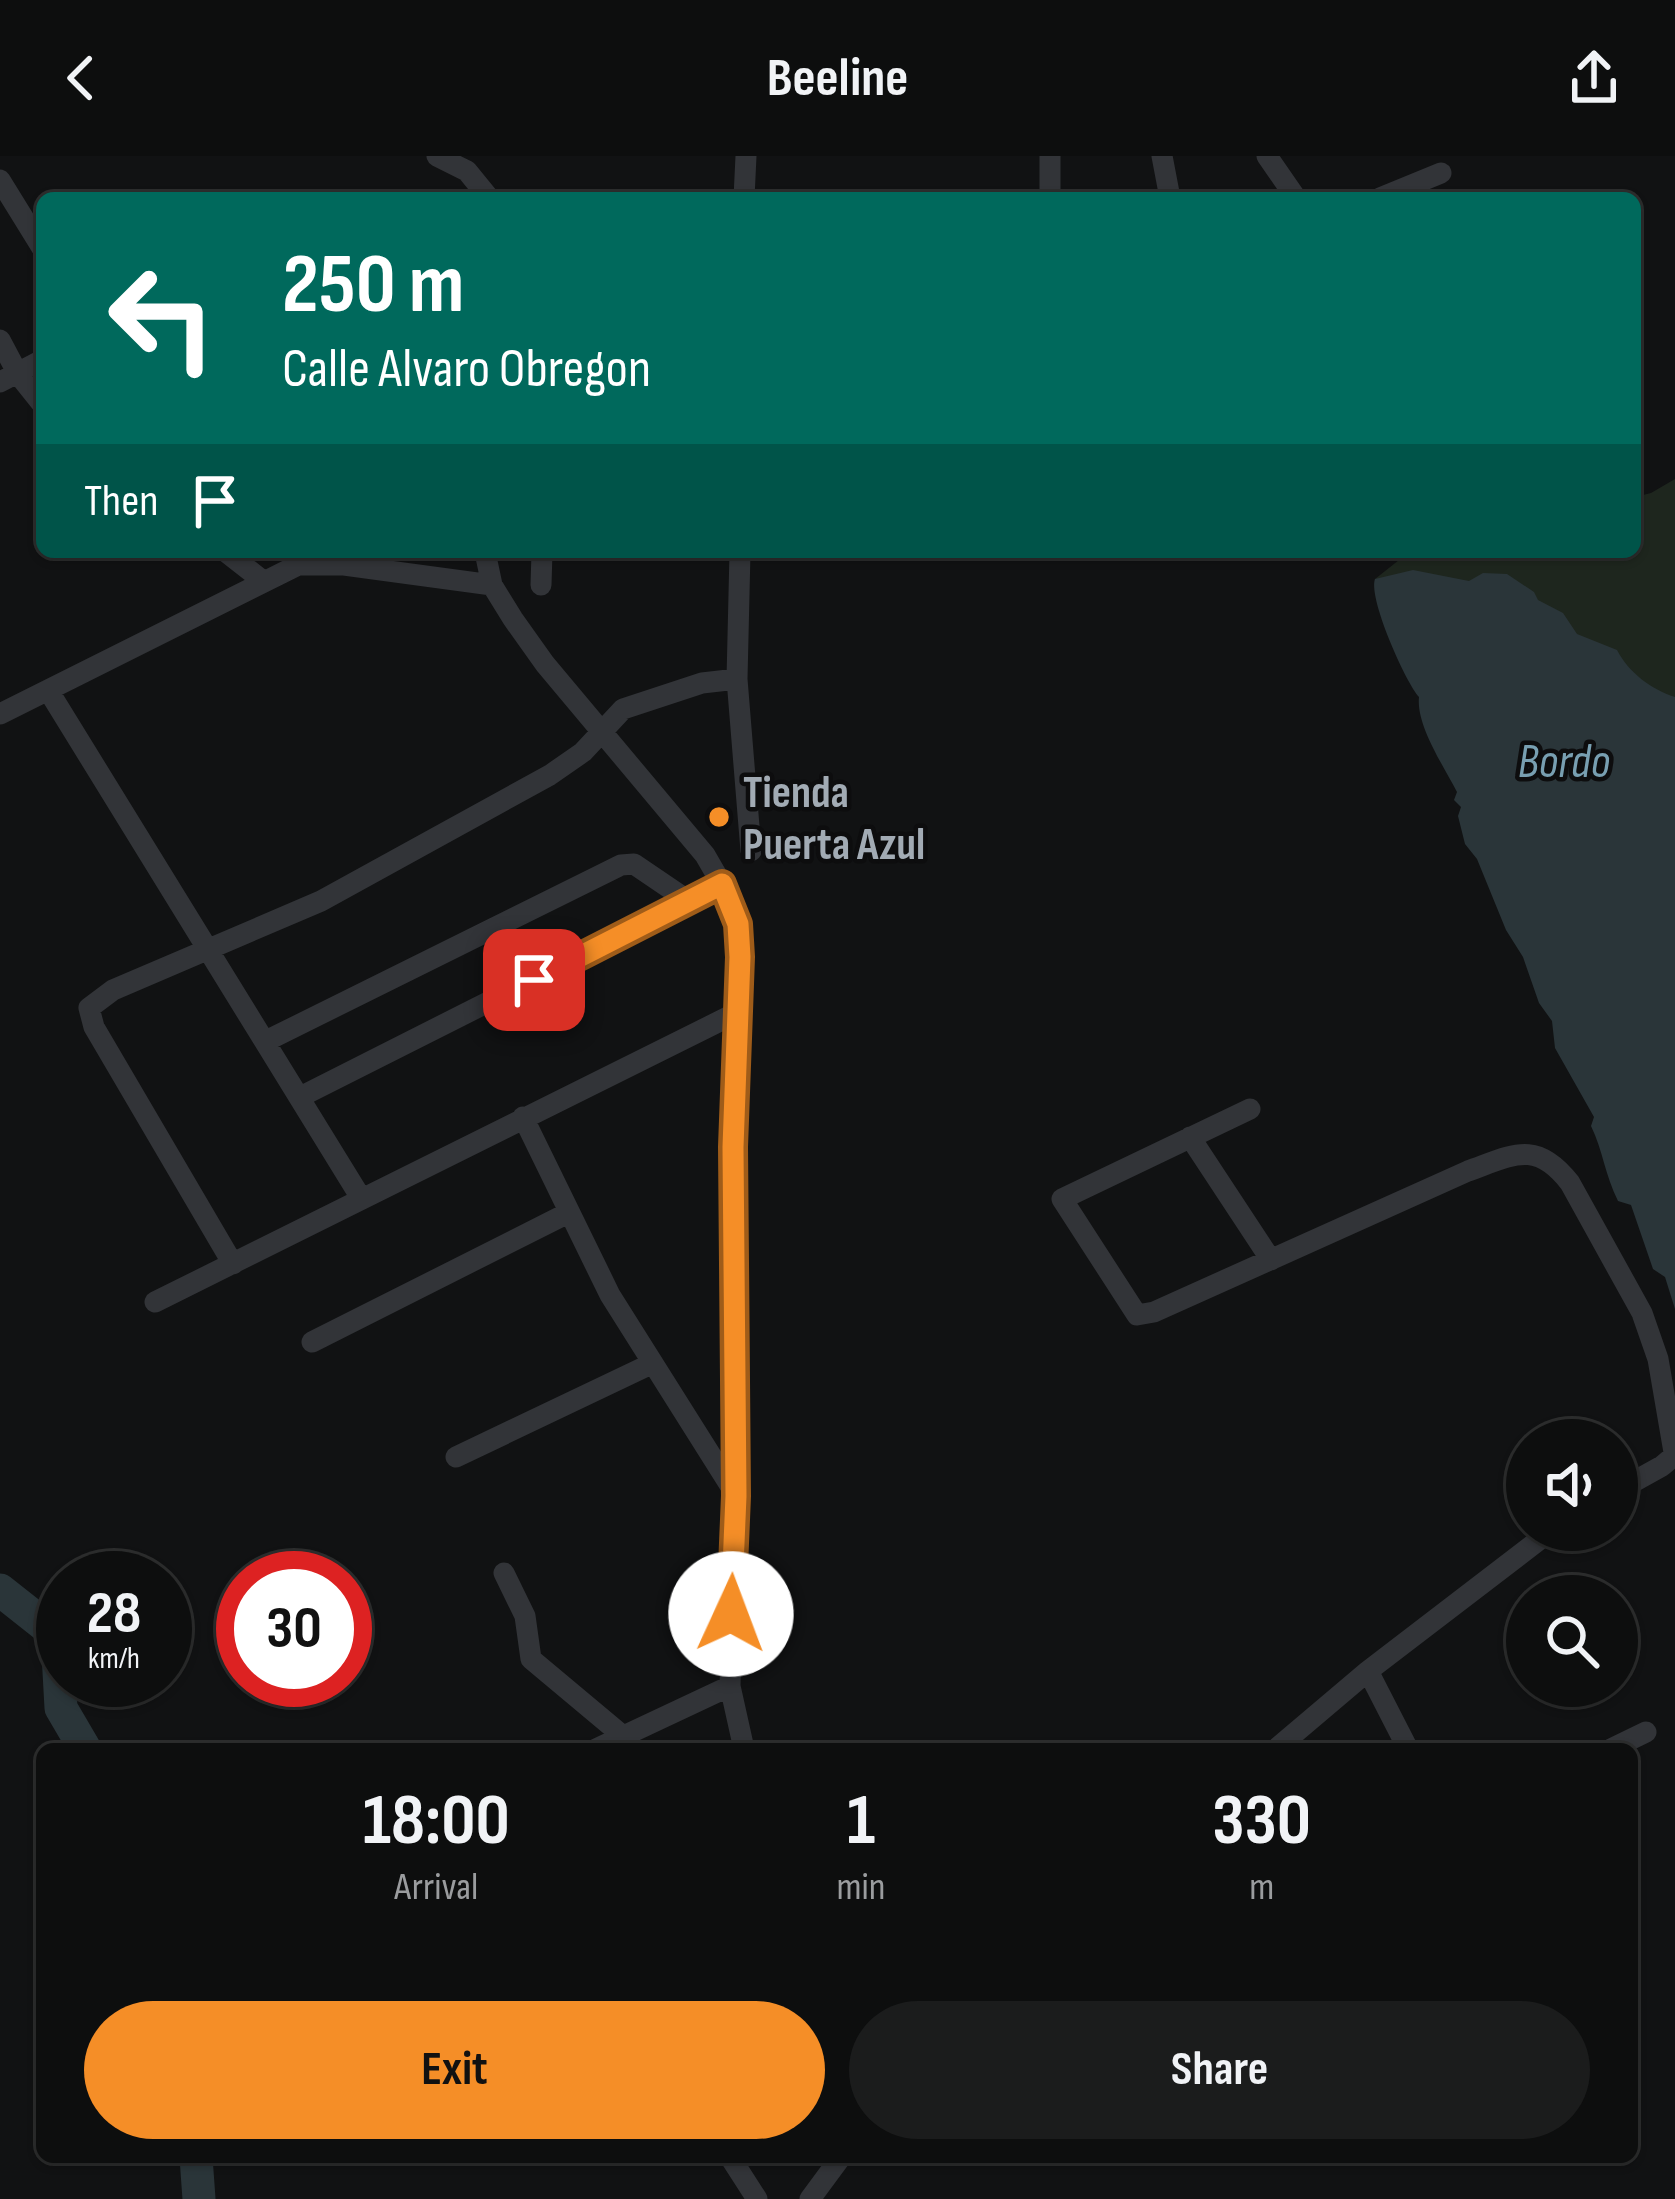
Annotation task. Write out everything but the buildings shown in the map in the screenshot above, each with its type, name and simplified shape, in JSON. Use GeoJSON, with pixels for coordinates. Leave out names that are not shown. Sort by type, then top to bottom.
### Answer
{"type":"FeatureCollection","features":[{"type":"Feature","properties":{"kind":"street"},"geometry":{"type":"LineString","coordinates":[[444,156],[467,171],[484,192]]}},
{"type":"Feature","properties":{"kind":"street"},"geometry":{"type":"LineString","coordinates":[[744,192],[746,156]]}},
{"type":"Feature","properties":{"kind":"street"},"geometry":{"type":"LineString","coordinates":[[1050,156],[1050,192]]}},
{"type":"Feature","properties":{"kind":"street"},"geometry":{"type":"LineString","coordinates":[[1162,156],[1169,192]]}},
{"type":"Feature","properties":{"kind":"street"},"geometry":{"type":"LineString","coordinates":[[1267,156],[1292,192]]}},
{"type":"Feature","properties":{"kind":"street"},"geometry":{"type":"LineString","coordinates":[[1407,192],[1441,173]]}},
{"type":"Feature","properties":{"kind":"street"},"geometry":{"type":"LineString","coordinates":[[0,180],[36,238]]}},
{"type":"Feature","properties":{"kind":"street"},"geometry":{"type":"LineString","coordinates":[[0,340],[9,378],[36,399]]}},
{"type":"Feature","properties":{"kind":"street"},"geometry":{"type":"LineString","coordinates":[[9,378],[36,363]]}},
{"type":"Feature","properties":{"kind":"street"},"geometry":{"type":"LineString","coordinates":[[234,558],[263,581]]}},
{"type":"Feature","properties":{"kind":"street"},"geometry":{"type":"LineString","coordinates":[[0,714],[305,558]]}},
{"type":"Feature","properties":{"kind":"street"},"geometry":{"type":"LineString","coordinates":[[314,558],[492,585]]}},
{"type":"Feature","properties":{"kind":"street"},"geometry":{"type":"LineString","coordinates":[[486,558],[492,585],[545,664],[705,855],[738,924],[740,1011],[732,1240],[736,1496],[730,1686],[743,1743]]}},
{"type":"Feature","properties":{"kind":"street"},"geometry":{"type":"LineString","coordinates":[[541,585],[542,558]]}},
{"type":"Feature","properties":{"kind":"street"},"geometry":{"type":"LineString","coordinates":[[740,558],[736,679],[751,851]]}},
{"type":"Feature","properties":{"kind":"street"},"geometry":{"type":"LineString","coordinates":[[233,1264],[94,1028],[89,1008],[113,990],[346,888],[550,775],[583,752],[614,716],[639,701],[702,683],[736,679]]}},
{"type":"Feature","properties":{"kind":"street"},"geometry":{"type":"LineString","coordinates":[[48,690],[362,1198]]}},
{"type":"Feature","properties":{"kind":"street"},"geometry":{"type":"LineString","coordinates":[[266,1041],[621,865],[634,864],[690,902]]}},
{"type":"Feature","properties":{"kind":"street"},"geometry":{"type":"LineString","coordinates":[[300,1096],[722,884]]}},
{"type":"Feature","properties":{"kind":"street"},"geometry":{"type":"LineString","coordinates":[[155,1302],[740,1011]]}},
{"type":"Feature","properties":{"kind":"street"},"geometry":{"type":"LineString","coordinates":[[1250,1109],[1062,1199],[1137,1315],[1154,1312],[1468,1171],[1514,1154],[1539,1154],[1555,1164],[1570,1183],[1642,1313],[1658,1359],[1675,1456],[1638,1478]]}},
{"type":"Feature","properties":{"kind":"street"},"geometry":{"type":"LineString","coordinates":[[523,1117],[568,1214],[651,1364],[736,1496]]}},
{"type":"Feature","properties":{"kind":"street"},"geometry":{"type":"LineString","coordinates":[[1190,1137],[1271,1259]]}},
{"type":"Feature","properties":{"kind":"street"},"geometry":{"type":"LineString","coordinates":[[312,1342],[568,1214]]}},
{"type":"Feature","properties":{"kind":"street"},"geometry":{"type":"LineString","coordinates":[[456,1457],[651,1364]]}},
{"type":"Feature","properties":{"kind":"street"},"geometry":{"type":"LineString","coordinates":[[1283,1743],[1525,1551]]}},
{"type":"Feature","properties":{"kind":"street"},"geometry":{"type":"LineString","coordinates":[[504,1573],[525,1616],[531,1659],[623,1736]]}},
{"type":"Feature","properties":{"kind":"street"},"geometry":{"type":"LineString","coordinates":[[1368,1672],[1405,1743]]}},
{"type":"Feature","properties":{"kind":"street"},"geometry":{"type":"LineString","coordinates":[[608,1743],[730,1686]]}},
{"type":"Feature","properties":{"kind":"street"},"geometry":{"type":"LineString","coordinates":[[1623,1743],[1646,1732]]}},
{"type":"Feature","properties":{"kind":"street"},"geometry":{"type":"LineString","coordinates":[[734,2163],[757,2199]]}},
{"type":"Feature","properties":{"kind":"street"},"geometry":{"type":"LineString","coordinates":[[810,2199],[837,2163]]}},
{"type":"Feature","properties":{"kind":"shaded area"},"geometry":{"type":"Polygon","coordinates":[[[1675,479],[1675,710],[1375,579],[1405,558],[1641,558],[1641,496],[1675,479]]]}},
{"type":"Feature","properties":{"kind":"water","name":"Bordo"},"geometry":{"type":"Polygon","coordinates":[[[1413,570],[1469,581],[1483,573],[1507,574],[1538,600],[1563,613],[1577,634],[1617,650],[1642,679],[1675,697],[1675,1309],[1665,1277],[1653,1269],[1631,1205],[1618,1201],[1591,1126],[1594,1117],[1555,1048],[1552,1021],[1539,1003],[1477,859],[1465,844],[1458,816],[1461,807],[1454,800],[1457,792],[1426,732],[1419,697],[1382,620],[1375,579],[1413,570]]]}},
{"type":"Feature","properties":{"kind":"waterway"},"geometry":{"type":"LineString","coordinates":[[0,1590],[57,1635],[61,1708],[81,1743]]}},
{"type":"Feature","properties":{"kind":"waterway"},"geometry":{"type":"LineString","coordinates":[[196,2163],[199,2199]]}},
{"type":"Feature","properties":{"kind":"place","name":"Tienda Puerta Azul"},"geometry":{"type":"Point","coordinates":[719,817]}},
{"type":"Feature","properties":{"kind":"route"},"geometry":{"type":"LineString","coordinates":[[534,980],[722,884],[730,900],[738,924],[740,957],[733,1147],[736,1496],[731,1614]]}}]}
